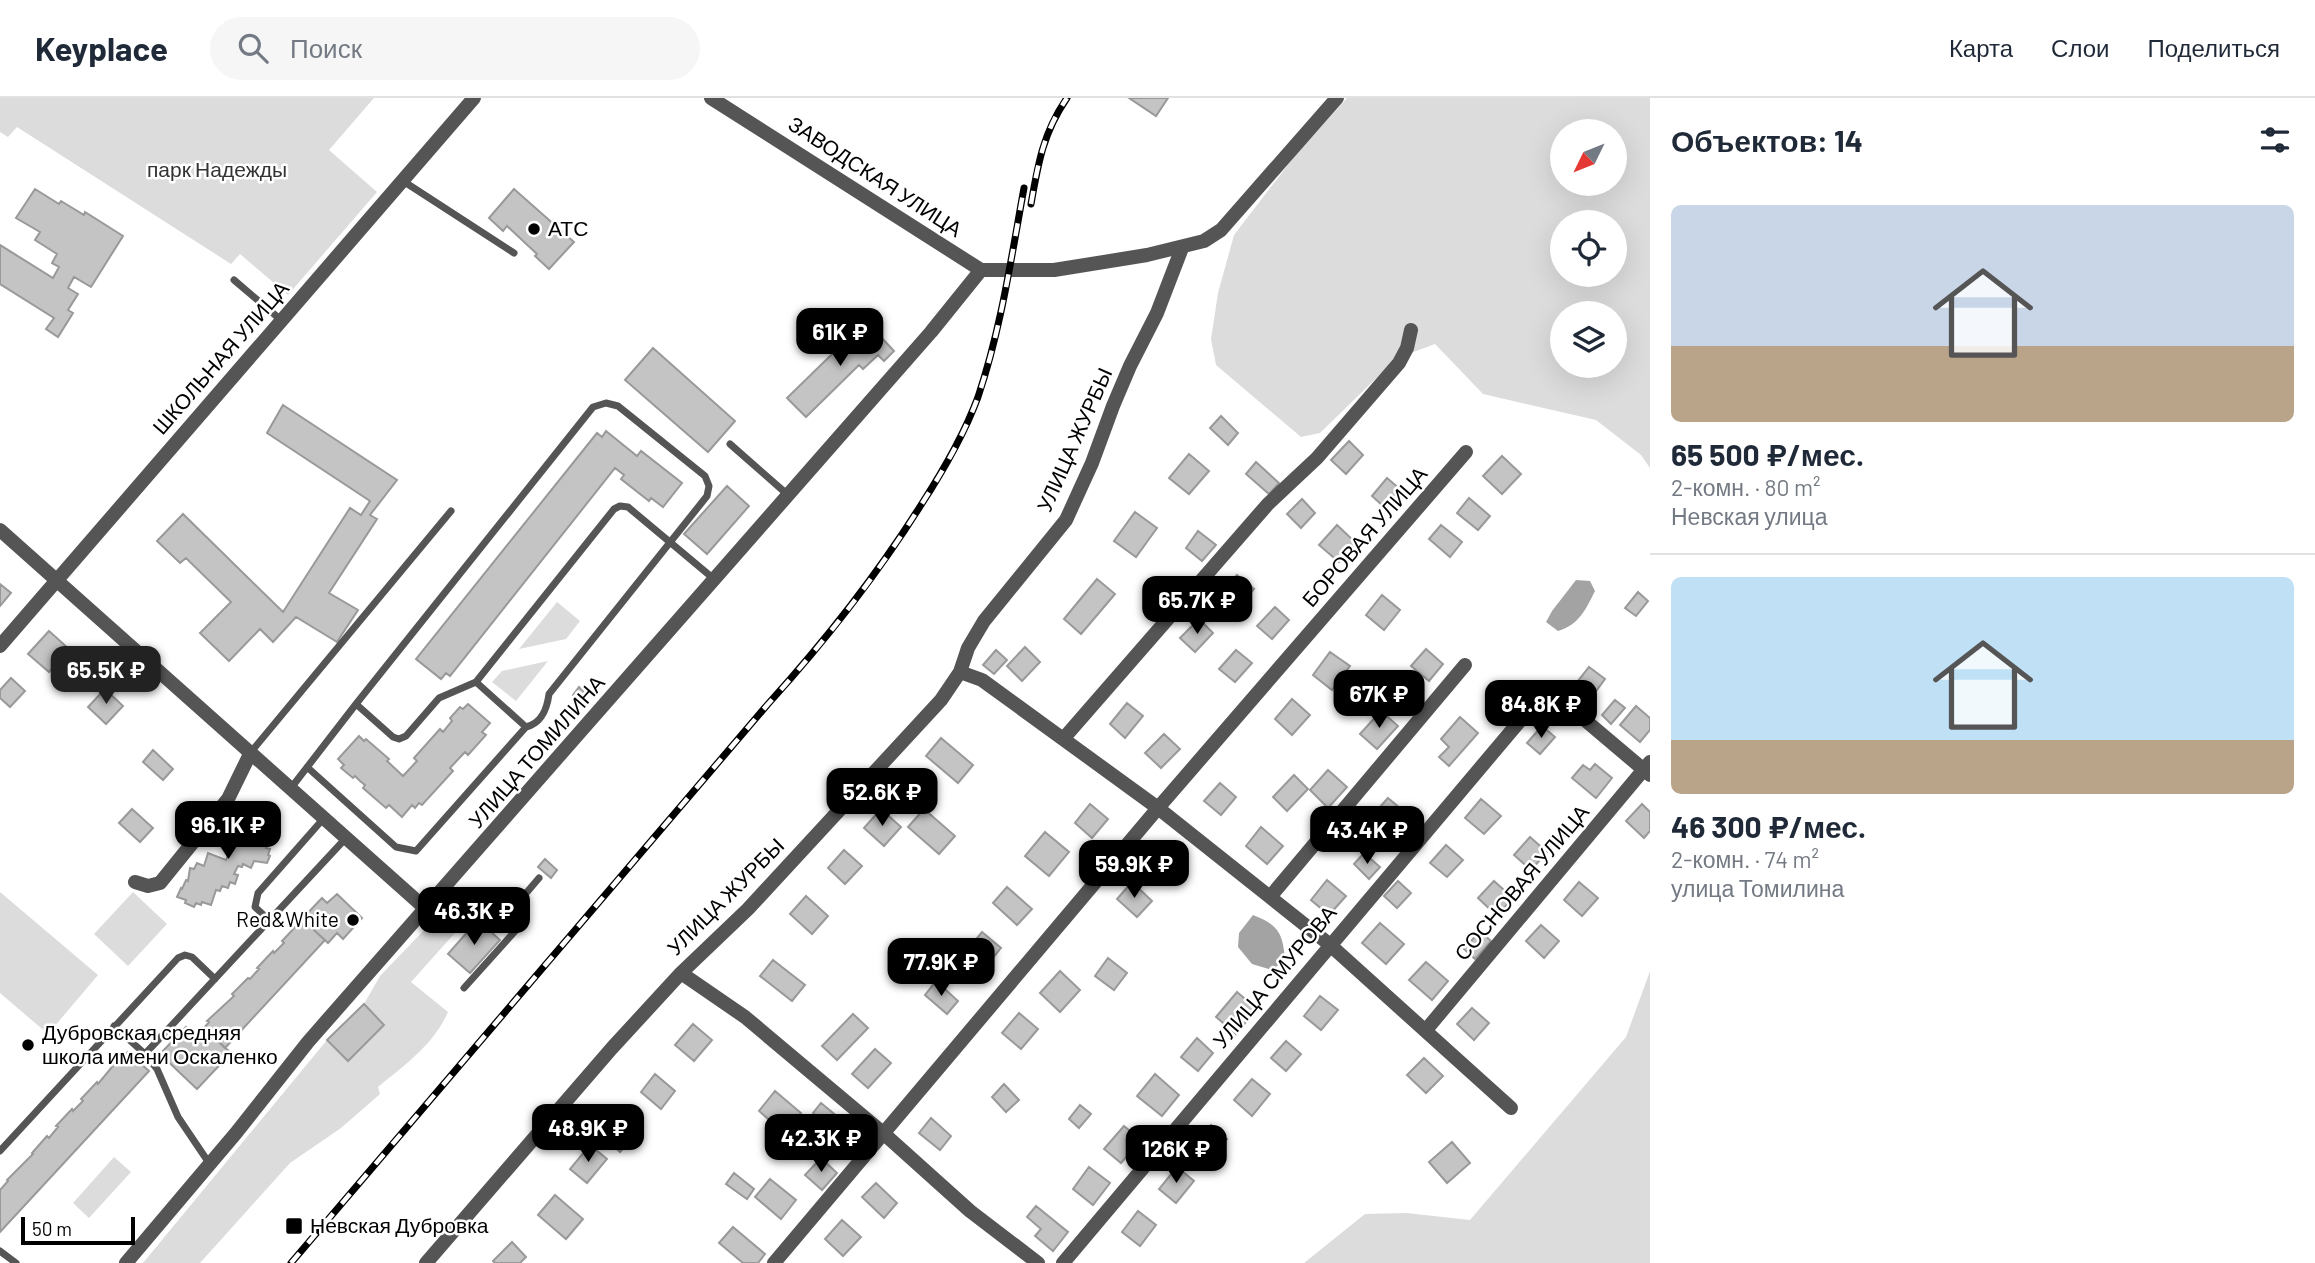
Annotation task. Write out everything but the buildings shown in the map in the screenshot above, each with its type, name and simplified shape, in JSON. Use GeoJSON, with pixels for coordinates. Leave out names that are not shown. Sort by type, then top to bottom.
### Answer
{"type":"FeatureCollection","features":[{"type":"Feature","properties":{"kind":"street","name":"ШКОЛЬНАЯ УЛИЦА"},"geometry":{"type":"LineString","coordinates":[[0,646],[474,98]]}},
{"type":"Feature","properties":{"kind":"street","name":"ЗАВОДСКАЯ УЛИЦА"},"geometry":{"type":"LineString","coordinates":[[711,98],[981,270]]}},
{"type":"Feature","properties":{"kind":"street"},"geometry":{"type":"LineString","coordinates":[[981,270],[1054,270],[1182,248],[1203,241],[1221,230],[1337,98]]}},
{"type":"Feature","properties":{"kind":"street","name":"УЛИЦА ЖУРБЫ"},"geometry":{"type":"LineString","coordinates":[[426,1263],[681,972],[758,899],[941,700],[960,672],[968,648],[984,621],[1066,520],[1092,463],[1112,406],[1157,313],[1182,248]]}},
{"type":"Feature","properties":{"kind":"street","name":"УЛИЦА ТОМИЛИНА"},"geometry":{"type":"LineString","coordinates":[[126,1263],[210,1164],[307,1042],[931,332],[981,270]]}},
{"type":"Feature","properties":{"kind":"street"},"geometry":{"type":"LineString","coordinates":[[1064,738],[1269,504],[1317,458],[1399,363],[1407,348],[1410,330]]}},
{"type":"Feature","properties":{"kind":"street","name":"БОРОВАЯ УЛИЦА"},"geometry":{"type":"LineString","coordinates":[[774,1263],[1158,808],[1466,452]]}},
{"type":"Feature","properties":{"kind":"street"},"geometry":{"type":"LineString","coordinates":[[0,530],[426,909]]}},
{"type":"Feature","properties":{"kind":"street"},"geometry":{"type":"LineString","coordinates":[[1270,897],[1465,664]]}},
{"type":"Feature","properties":{"kind":"street"},"geometry":{"type":"LineString","coordinates":[[960,672],[982,680],[1158,808],[1329,944],[1511,1108]]}},
{"type":"Feature","properties":{"kind":"street","name":"УЛИЦА СМУРОВА"},"geometry":{"type":"LineString","coordinates":[[1062,1263],[1540,697],[1553,693],[1648,769]]}},
{"type":"Feature","properties":{"kind":"street"},"geometry":{"type":"LineString","coordinates":[[135,882],[148,886],[160,883],[228,799],[251,752]]}},
{"type":"Feature","properties":{"kind":"street","name":"СОСНОВАЯ УЛИЦА"},"geometry":{"type":"LineString","coordinates":[[1426,1030],[1648,769]]}},
{"type":"Feature","properties":{"kind":"street"},"geometry":{"type":"LineString","coordinates":[[681,972],[745,1017],[882,1132],[970,1212],[1038,1263]]}},
{"type":"Feature","properties":{"kind":"lane"},"geometry":{"type":"LineString","coordinates":[[403,181],[514,253]]}},
{"type":"Feature","properties":{"kind":"lane"},"geometry":{"type":"LineString","coordinates":[[234,279],[281,320]]}},
{"type":"Feature","properties":{"kind":"lane"},"geometry":{"type":"LineString","coordinates":[[291,788],[306,767],[593,407],[606,403],[618,406],[705,476],[709,486],[707,496],[549,694],[546,711],[534,725],[526,727],[416,851],[396,847],[306,767]]}},
{"type":"Feature","properties":{"kind":"lane"},"geometry":{"type":"LineString","coordinates":[[730,444],[788,495]]}},
{"type":"Feature","properties":{"kind":"lane"},"geometry":{"type":"LineString","coordinates":[[356,704],[393,737],[399,739],[406,736],[439,698],[476,682],[614,509],[620,506],[628,507],[715,579]]}},
{"type":"Feature","properties":{"kind":"lane"},"geometry":{"type":"LineString","coordinates":[[251,752],[451,511]]}},
{"type":"Feature","properties":{"kind":"lane"},"geometry":{"type":"LineString","coordinates":[[476,682],[526,727]]}},
{"type":"Feature","properties":{"kind":"lane"},"geometry":{"type":"LineString","coordinates":[[269,920],[255,907],[258,893],[324,818]]}},
{"type":"Feature","properties":{"kind":"lane"},"geometry":{"type":"LineString","coordinates":[[145,1054],[346,838]]}},
{"type":"Feature","properties":{"kind":"lane"},"geometry":{"type":"LineString","coordinates":[[516,905],[539,878]]}},
{"type":"Feature","properties":{"kind":"lane"},"geometry":{"type":"LineString","coordinates":[[442,891],[462,896],[489,894],[508,898],[524,912],[525,920],[464,988]]}},
{"type":"Feature","properties":{"kind":"lane"},"geometry":{"type":"LineString","coordinates":[[0,1152],[178,958],[185,955],[192,957],[215,979]]}},
{"type":"Feature","properties":{"kind":"lane"},"geometry":{"type":"LineString","coordinates":[[114,1026],[145,1054],[157,1069],[178,1117],[210,1164]]}},
{"type":"Feature","properties":{"kind":"lane"},"geometry":{"type":"LineString","coordinates":[[0,1251],[16,1263]]}},
{"type":"Feature","properties":{"kind":"green space","name":"парк Надежды"},"geometry":{"type":"Polygon","coordinates":[[[0,98],[374,98],[329,150],[377,192],[288,295],[240,254],[231,264],[17,127],[8,137],[0,132],[0,98]]]}},
{"type":"Feature","properties":{"kind":"green space"},"geometry":{"type":"Polygon","coordinates":[[[1347,98],[1650,98],[1650,468],[1641,455],[1596,420],[1483,394],[1435,344],[1397,358],[1320,433],[1301,437],[1216,365],[1211,339],[1218,293],[1234,235],[1297,153],[1347,98]]]}},
{"type":"Feature","properties":{"kind":"green space"},"geometry":{"type":"Polygon","coordinates":[[[557,602],[580,621],[566,639],[519,649],[557,602]]]}},
{"type":"Feature","properties":{"kind":"green space"},"geometry":{"type":"Polygon","coordinates":[[[548,661],[516,701],[492,682],[502,671],[548,661]]]}},
{"type":"Feature","properties":{"kind":"green space"},"geometry":{"type":"Polygon","coordinates":[[[0,892],[98,975],[48,1034],[0,993],[0,892]]]}},
{"type":"Feature","properties":{"kind":"green space"},"geometry":{"type":"Polygon","coordinates":[[[133,892],[167,924],[128,966],[94,934],[133,892]]]}},
{"type":"Feature","properties":{"kind":"green space"},"geometry":{"type":"Polygon","coordinates":[[[455,898],[479,906],[411,982],[448,1012],[427,1044],[378,1087],[380,1094],[341,1128],[290,1163],[200,1263],[143,1263],[327,1040],[348,1061],[384,1025],[364,1004],[380,976],[455,898]]]}},
{"type":"Feature","properties":{"kind":"green space"},"geometry":{"type":"Polygon","coordinates":[[[1650,971],[1650,1263],[1304,1263],[1365,1214],[1406,1213],[1470,1220],[1626,1037],[1650,971]]]}},
{"type":"Feature","properties":{"kind":"green space"},"geometry":{"type":"Polygon","coordinates":[[[114,1157],[131,1172],[89,1218],[73,1203],[114,1157]]]}},
{"type":"Feature","properties":{"kind":"shaded area"},"geometry":{"type":"Polygon","coordinates":[[[1576,580],[1590,581],[1595,591],[1577,620],[1558,631],[1546,622],[1576,580]]]}},
{"type":"Feature","properties":{"kind":"shaded area"},"geometry":{"type":"Polygon","coordinates":[[[1253,915],[1269,923],[1281,937],[1285,960],[1272,970],[1252,964],[1238,947],[1239,933],[1253,915]]]}},
{"type":"Feature","properties":{"kind":"railway"},"geometry":{"type":"LineString","coordinates":[[1031,204],[1047,136],[1067,98]]}},
{"type":"Feature","properties":{"kind":"railway"},"geometry":{"type":"LineString","coordinates":[[291,1263],[810,656],[868,583],[904,532],[953,452],[978,397],[999,320],[1024,188]]}},
{"type":"Feature","properties":{"kind":"place","name":"АТС"},"geometry":{"type":"Point","coordinates":[534,229]}},
{"type":"Feature","properties":{"kind":"place","name":"Red&White"},"geometry":{"type":"Point","coordinates":[353,920]}},
{"type":"Feature","properties":{"kind":"place","name":"Дубровская средняя школа имени Оскаленко"},"geometry":{"type":"Point","coordinates":[28,1045]}},
{"type":"Feature","properties":{"kind":"place","name":"Невская Дубровка"},"geometry":{"type":"Point","coordinates":[294,1226]}}]}
